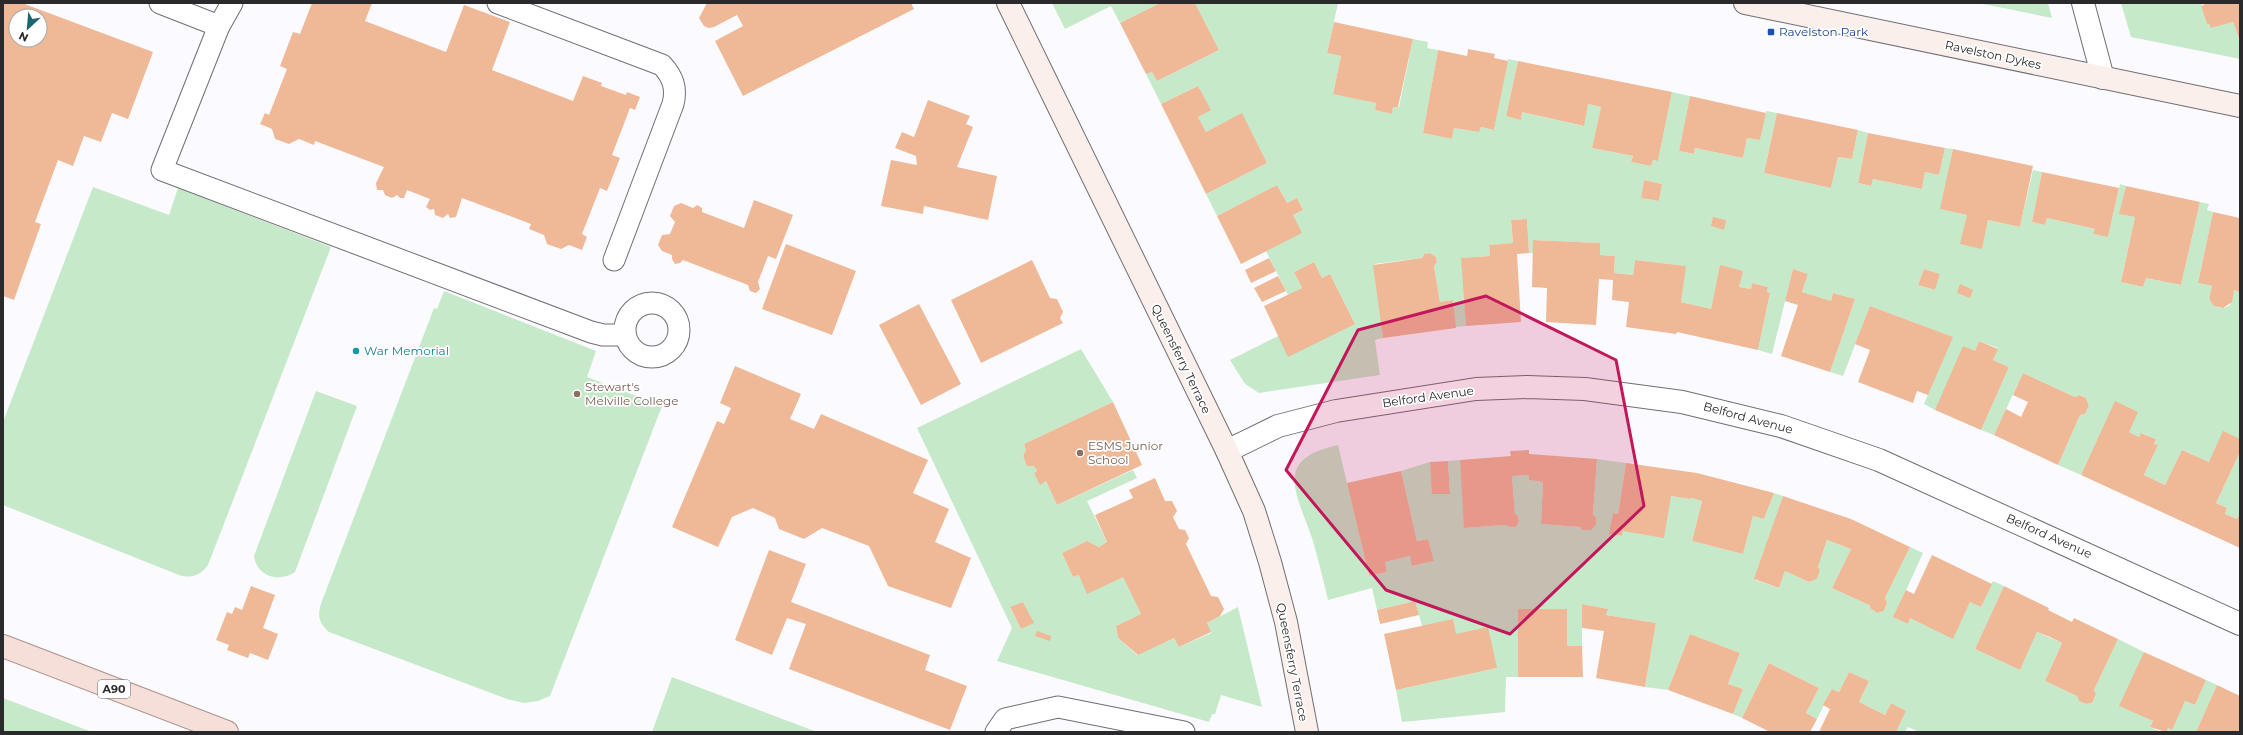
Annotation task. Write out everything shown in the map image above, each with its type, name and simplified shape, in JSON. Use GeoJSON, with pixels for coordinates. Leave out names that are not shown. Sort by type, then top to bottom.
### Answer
{"type":"FeatureCollection","features":[{"type":"Feature","properties":{"kind":"main road","name":"A90"},"geometry":{"type":"LineString","coordinates":[[3,646],[227,732]]}},
{"type":"Feature","properties":{"kind":"street","name":"Queensferry Terrace"},"geometry":{"type":"LineString","coordinates":[[1008,3],[1227,451],[1254,511],[1270,562],[1286,622],[1307,732]]}},
{"type":"Feature","properties":{"kind":"street","name":"Ravelston Dykes"},"geometry":{"type":"LineString","coordinates":[[1745,3],[2240,106]]}},
{"type":"Feature","properties":{"kind":"street"},"geometry":{"type":"LineString","coordinates":[[2083,3],[2103,78]]}},
{"type":"Feature","properties":{"kind":"street","name":"Belford Avenue"},"geometry":{"type":"LineString","coordinates":[[1227,451],[1278,426],[1336,411],[1476,389],[1527,387],[1585,389],[1682,402],[1781,426],[1879,460],[2240,624]]}},
{"type":"Feature","properties":{"kind":"lane"},"geometry":{"type":"LineString","coordinates":[[160,3],[219,26]]}},
{"type":"Feature","properties":{"kind":"lane"},"geometry":{"type":"LineString","coordinates":[[232,3],[219,26],[162,170],[591,332],[603,335],[625,335]]}},
{"type":"Feature","properties":{"kind":"lane"},"geometry":{"type":"LineString","coordinates":[[498,3],[662,65],[672,79],[675,95],[673,104],[614,260]]}},
{"type":"Feature","properties":{"kind":"lane"},"geometry":{"type":"LineString","coordinates":[[996,732],[1004,719],[1058,707],[1184,732]]}},
{"type":"Feature","properties":{"kind":"highlighted area"},"geometry":{"type":"Polygon","coordinates":[[[1486,296],[1616,360],[1644,506],[1510,634],[1386,590],[1286,470],[1358,330],[1486,296]]]}},
{"type":"Feature","properties":{"kind":"green space"},"geometry":{"type":"Polygon","coordinates":[[[1052,3],[1160,3],[1120,23],[1111,6],[1065,29],[1052,3]]]}},
{"type":"Feature","properties":{"kind":"green space"},"geometry":{"type":"Polygon","coordinates":[[[1195,3],[1338,3],[1327,53],[1341,56],[1333,93],[1376,103],[1375,110],[1392,114],[1393,107],[1399,107],[1413,39],[1428,42],[1427,48],[1438,50],[1423,133],[1452,139],[1454,128],[1479,132],[1481,127],[1494,130],[1508,59],[1518,61],[1506,116],[1521,119],[1522,112],[1583,126],[1588,104],[1601,107],[1592,148],[1633,156],[1631,162],[1651,166],[1653,160],[1658,161],[1672,92],[1690,96],[1679,151],[1694,154],[1695,148],[1743,158],[1747,138],[1760,140],[1766,111],[1777,113],[1764,173],[1831,188],[1838,157],[1852,159],[1858,130],[1868,133],[1858,183],[1871,186],[1873,179],[1922,189],[1925,172],[1939,175],[1945,148],[1953,149],[1941,209],[1967,215],[1961,244],[1982,248],[1988,220],[2020,227],[2033,170],[2042,172],[2032,222],[2045,225],[2047,218],[2095,229],[2094,234],[2108,237],[2120,184],[2126,186],[2120,214],[2135,217],[2121,282],[2143,287],[2146,278],[2181,285],[2200,202],[2209,204],[2207,210],[2213,212],[2198,283],[2212,286],[2209,298],[2215,306],[2220,308],[2230,305],[2234,290],[2240,292],[2240,439],[2209,462],[2182,450],[2165,485],[2144,475],[2158,445],[2154,444],[2156,439],[2142,433],[2139,437],[2129,432],[2115,402],[2081,475],[2058,465],[2080,415],[2085,414],[2089,406],[2086,398],[2081,395],[2075,397],[2023,373],[1994,435],[1981,430],[2009,367],[1993,360],[1998,348],[1979,341],[1975,351],[1935,410],[1924,404],[1952,337],[1870,306],[1843,376],[1830,372],[1855,299],[1833,293],[1831,301],[1802,292],[1808,274],[1793,269],[1772,354],[1758,350],[1770,293],[1767,292],[1768,287],[1752,283],[1751,289],[1739,287],[1742,271],[1720,266],[1711,309],[1681,302],[1685,266],[1635,260],[1633,275],[1614,273],[1615,256],[1600,255],[1600,243],[1534,240],[1533,253],[1529,253],[1527,219],[1511,220],[1513,243],[1489,245],[1490,256],[1462,258],[1466,326],[1455,327],[1453,300],[1440,302],[1434,266],[1437,262],[1436,257],[1430,253],[1424,254],[1422,258],[1374,264],[1383,338],[1375,340],[1380,375],[1259,393],[1245,384],[1230,360],[1278,336],[1355,324],[1330,274],[1322,278],[1314,262],[1294,272],[1302,288],[1288,295],[1266,251],[1293,215],[1303,210],[1297,198],[1287,203],[1277,185],[1217,216],[1206,194],[1267,163],[1242,114],[1206,132],[1198,117],[1210,110],[1198,86],[1161,104],[1146,74],[1152,72],[1157,81],[1219,50],[1195,3]],[[1644,180],[1641,198],[1659,201],[1662,184],[1644,180]],[[1924,269],[1918,285],[1935,290],[1940,274],[1924,269]]]}},
{"type":"Feature","properties":{"kind":"green space"},"geometry":{"type":"Polygon","coordinates":[[[1978,3],[2048,3],[2052,18],[1978,3]]]}},
{"type":"Feature","properties":{"kind":"green space"},"geometry":{"type":"Polygon","coordinates":[[[2121,3],[2203,3],[2201,6],[2207,24],[2209,24],[2211,28],[2233,22],[2240,43],[2240,59],[2131,37],[2121,3]]]}},
{"type":"Feature","properties":{"kind":"green space"},"geometry":{"type":"Polygon","coordinates":[[[93,187],[169,215],[178,188],[331,247],[208,565],[196,575],[188,577],[179,575],[3,505],[3,422],[93,187]]]}},
{"type":"Feature","properties":{"kind":"green space"},"geometry":{"type":"Polygon","coordinates":[[[444,291],[596,351],[587,377],[662,406],[550,696],[538,701],[524,703],[507,699],[329,632],[323,625],[319,614],[322,601],[434,308],[437,309],[444,291]]]}},
{"type":"Feature","properties":{"kind":"green space"},"geometry":{"type":"Polygon","coordinates":[[[1081,349],[1113,402],[1024,444],[1026,450],[1023,456],[1027,466],[1034,466],[1037,471],[1034,473],[1040,484],[1046,481],[1057,505],[1133,470],[1137,478],[1087,501],[1107,542],[1099,547],[1087,541],[1062,553],[1073,577],[1079,575],[1123,577],[1141,614],[1116,626],[1118,638],[1137,655],[1174,638],[1179,647],[1211,633],[1207,623],[1238,607],[1262,707],[1221,695],[1215,714],[1212,714],[1209,722],[997,661],[1012,628],[917,428],[1081,349]],[[1023,602],[1010,608],[1021,629],[1033,623],[1023,602]]]}},
{"type":"Feature","properties":{"kind":"green space"},"geometry":{"type":"Polygon","coordinates":[[[316,391],[357,406],[295,572],[282,577],[270,576],[259,569],[254,556],[316,391]]]}},
{"type":"Feature","properties":{"kind":"green space"},"geometry":{"type":"Polygon","coordinates":[[[1338,445],[1369,576],[1387,572],[1385,562],[1410,556],[1413,566],[1434,561],[1428,539],[1417,541],[1401,471],[1430,462],[1433,494],[1450,494],[1448,461],[1460,460],[1465,528],[1505,525],[1509,527],[1516,527],[1519,522],[1518,516],[1515,514],[1512,476],[1529,475],[1529,480],[1543,482],[1541,524],[1580,527],[1582,530],[1591,530],[1596,525],[1596,517],[1593,514],[1597,459],[1626,463],[1618,514],[1613,513],[1610,534],[1622,536],[1623,531],[1671,496],[1691,498],[1702,501],[1692,541],[1743,554],[1753,516],[1764,519],[1774,493],[1783,496],[1755,580],[1779,588],[1785,571],[1809,582],[1817,579],[1820,570],[1818,567],[1827,540],[1851,549],[1832,588],[1869,605],[1871,609],[1879,613],[1884,611],[1887,603],[1885,598],[1910,547],[1923,553],[1894,617],[1908,624],[1910,618],[1953,638],[1970,602],[1981,607],[1993,581],[2004,586],[1975,649],[2020,670],[2037,632],[2062,643],[2045,681],[2077,696],[2079,701],[2086,704],[2092,703],[2096,696],[2094,690],[2118,639],[2144,652],[2120,706],[2153,721],[2150,727],[2161,732],[1919,732],[1908,727],[1905,732],[1896,732],[1906,711],[1891,703],[1885,715],[1859,702],[1869,681],[1849,672],[1839,692],[1832,689],[1817,719],[1806,713],[1819,688],[1769,663],[1742,718],[1733,714],[1743,689],[1728,684],[1740,653],[1690,634],[1668,690],[1645,687],[1656,623],[1606,615],[1607,609],[1582,604],[1582,646],[1567,646],[1567,609],[1518,677],[1506,677],[1505,712],[1402,722],[1396,690],[1497,668],[1456,634],[1422,626],[1415,601],[1377,610],[1372,588],[1328,600],[1312,538],[1296,493],[1295,480],[1297,469],[1304,459],[1317,451],[1338,445]]]}},
{"type":"Feature","properties":{"kind":"green space"},"geometry":{"type":"Polygon","coordinates":[[[2240,452],[2240,513],[2237,519],[2225,514],[2227,508],[2216,503],[2240,452]]]}},
{"type":"Feature","properties":{"kind":"green space"},"geometry":{"type":"Polygon","coordinates":[[[672,677],[817,732],[652,732],[672,677]]]}},
{"type":"Feature","properties":{"kind":"green space"},"geometry":{"type":"Polygon","coordinates":[[[2206,680],[2217,685],[2196,732],[2166,732],[2168,728],[2171,730],[2185,701],[2195,705],[2206,680]]]}},
{"type":"Feature","properties":{"kind":"green space"},"geometry":{"type":"Polygon","coordinates":[[[3,698],[92,732],[3,732],[3,698]]]}},
{"type":"Feature","properties":{"kind":"building"},"geometry":{"type":"Polygon","coordinates":[[[3,3],[22,3],[35,8],[8,8],[8,48],[48,48],[48,13],[153,52],[128,119],[112,113],[101,142],[84,136],[73,166],[58,160],[35,222],[41,224],[14,300],[3,296],[3,3]]]}},
{"type":"Feature","properties":{"kind":"building"},"geometry":{"type":"Polygon","coordinates":[[[312,3],[372,3],[365,21],[446,52],[464,5],[510,22],[492,70],[573,101],[583,76],[602,83],[601,86],[626,95],[627,92],[640,97],[635,110],[630,108],[612,155],[620,158],[607,191],[600,188],[582,234],[587,237],[582,250],[569,245],[561,249],[547,244],[544,235],[529,229],[531,224],[462,198],[456,217],[450,218],[448,214],[443,218],[435,215],[434,209],[430,210],[426,207],[430,199],[407,190],[404,198],[400,198],[397,195],[392,198],[385,195],[383,190],[377,190],[376,183],[384,167],[315,141],[314,145],[299,139],[289,144],[275,139],[272,129],[260,124],[265,113],[269,115],[287,69],[280,66],[293,32],[300,34],[312,3]]]}},
{"type":"Feature","properties":{"kind":"building"},"geometry":{"type":"Polygon","coordinates":[[[707,3],[911,3],[914,9],[743,96],[715,41],[743,26],[737,15],[714,27],[709,28],[704,26],[699,18],[707,3]]]}},
{"type":"Feature","properties":{"kind":"building"},"geometry":{"type":"Polygon","coordinates":[[[1160,3],[1195,3],[1219,50],[1157,81],[1152,72],[1146,74],[1120,23],[1160,3]]]}},
{"type":"Feature","properties":{"kind":"building"},"geometry":{"type":"Polygon","coordinates":[[[2203,3],[2240,3],[2240,42],[2233,22],[2211,28],[2209,24],[2207,24],[2201,6],[2204,5],[2203,3]]]}},
{"type":"Feature","properties":{"kind":"building"},"geometry":{"type":"Polygon","coordinates":[[[1334,22],[1413,39],[1398,107],[1393,107],[1392,114],[1375,110],[1376,103],[1333,94],[1341,56],[1327,53],[1334,22]]]}},
{"type":"Feature","properties":{"kind":"building"},"geometry":{"type":"Polygon","coordinates":[[[1468,49],[1495,54],[1494,58],[1508,61],[1494,130],[1481,127],[1479,132],[1454,128],[1452,139],[1423,133],[1438,50],[1467,56],[1468,49]]]}},
{"type":"Feature","properties":{"kind":"building"},"geometry":{"type":"Polygon","coordinates":[[[1518,61],[1672,92],[1658,161],[1653,160],[1651,166],[1631,162],[1633,156],[1592,148],[1601,107],[1588,104],[1584,126],[1522,112],[1521,120],[1506,116],[1518,61]]]}},
{"type":"Feature","properties":{"kind":"building"},"geometry":{"type":"Polygon","coordinates":[[[1198,86],[1211,110],[1198,117],[1206,132],[1242,113],[1267,163],[1206,194],[1161,104],[1198,86]]]}},
{"type":"Feature","properties":{"kind":"building"},"geometry":{"type":"Polygon","coordinates":[[[1690,96],[1766,113],[1760,140],[1747,138],[1743,158],[1695,148],[1694,154],[1679,151],[1690,96]]]}},
{"type":"Feature","properties":{"kind":"building"},"geometry":{"type":"Polygon","coordinates":[[[928,100],[970,116],[966,124],[973,127],[957,167],[997,176],[988,220],[924,206],[923,214],[881,206],[891,160],[917,165],[916,156],[895,148],[902,132],[914,137],[928,100]]]}},
{"type":"Feature","properties":{"kind":"building"},"geometry":{"type":"Polygon","coordinates":[[[1777,113],[1858,130],[1852,159],[1838,157],[1831,188],[1764,173],[1777,113]]]}},
{"type":"Feature","properties":{"kind":"building"},"geometry":{"type":"Polygon","coordinates":[[[1868,133],[1945,148],[1939,175],[1925,172],[1922,189],[1873,179],[1871,186],[1858,183],[1868,133]]]}},
{"type":"Feature","properties":{"kind":"building"},"geometry":{"type":"Polygon","coordinates":[[[1953,149],[2033,166],[2020,227],[1988,220],[1982,249],[1960,244],[1967,215],[1940,209],[1953,149]]]}},
{"type":"Feature","properties":{"kind":"building"},"geometry":{"type":"Polygon","coordinates":[[[2042,172],[2119,188],[2108,237],[2093,234],[2095,229],[2047,218],[2045,225],[2032,222],[2042,172]]]}},
{"type":"Feature","properties":{"kind":"building"},"geometry":{"type":"Polygon","coordinates":[[[1644,180],[1662,184],[1659,201],[1641,198],[1644,180]]]}},
{"type":"Feature","properties":{"kind":"building"},"geometry":{"type":"Polygon","coordinates":[[[1277,185],[1287,203],[1297,198],[1303,210],[1293,215],[1302,233],[1241,264],[1217,216],[1277,185]]]}},
{"type":"Feature","properties":{"kind":"building"},"geometry":{"type":"Polygon","coordinates":[[[2126,186],[2200,202],[2181,285],[2146,278],[2143,287],[2121,282],[2135,217],[2119,214],[2126,186]]]}},
{"type":"Feature","properties":{"kind":"building"},"geometry":{"type":"Polygon","coordinates":[[[754,200],[793,215],[776,259],[768,256],[758,282],[760,289],[756,293],[750,291],[748,285],[683,260],[680,263],[675,264],[672,259],[672,255],[662,251],[658,245],[662,235],[670,234],[675,222],[670,216],[674,206],[681,203],[693,208],[697,205],[702,208],[702,212],[744,228],[754,200]]]}},
{"type":"Feature","properties":{"kind":"building"},"geometry":{"type":"Polygon","coordinates":[[[2213,212],[2240,218],[2240,292],[2234,290],[2232,302],[2223,308],[2214,306],[2209,298],[2212,286],[2198,283],[2213,212]]]}},
{"type":"Feature","properties":{"kind":"building"},"geometry":{"type":"Polygon","coordinates":[[[1713,217],[1726,220],[1724,230],[1711,226],[1713,217]]]}},
{"type":"Feature","properties":{"kind":"building"},"geometry":{"type":"Polygon","coordinates":[[[1527,219],[1529,253],[1517,254],[1521,322],[1466,326],[1461,258],[1490,256],[1489,245],[1513,243],[1511,220],[1527,219]]]}},
{"type":"Feature","properties":{"kind":"building"},"geometry":{"type":"Polygon","coordinates":[[[1533,240],[1600,243],[1600,255],[1615,256],[1614,273],[1633,275],[1635,260],[1686,266],[1681,302],[1711,309],[1720,265],[1743,271],[1739,287],[1751,289],[1752,283],[1768,287],[1767,292],[1770,293],[1758,350],[1677,332],[1676,334],[1626,327],[1629,302],[1612,300],[1613,280],[1599,279],[1596,325],[1546,322],[1547,288],[1532,287],[1533,240]]]}},
{"type":"Feature","properties":{"kind":"building"},"geometry":{"type":"Polygon","coordinates":[[[786,244],[856,271],[832,335],[762,309],[786,244]]]}},
{"type":"Feature","properties":{"kind":"building"},"geometry":{"type":"Polygon","coordinates":[[[1430,253],[1436,257],[1437,262],[1434,266],[1440,302],[1453,300],[1456,328],[1383,338],[1373,265],[1422,258],[1424,254],[1430,253]]]}},
{"type":"Feature","properties":{"kind":"building"},"geometry":{"type":"Polygon","coordinates":[[[1269,258],[1276,271],[1251,283],[1245,270],[1269,258]]]}},
{"type":"Feature","properties":{"kind":"building"},"geometry":{"type":"Polygon","coordinates":[[[1032,260],[1050,298],[1057,299],[1063,312],[1060,318],[1063,323],[981,363],[951,300],[1032,260]]]}},
{"type":"Feature","properties":{"kind":"building"},"geometry":{"type":"Polygon","coordinates":[[[1314,262],[1322,278],[1330,274],[1355,324],[1288,357],[1264,306],[1302,288],[1294,272],[1314,262]]]}},
{"type":"Feature","properties":{"kind":"building"},"geometry":{"type":"Polygon","coordinates":[[[1793,269],[1808,274],[1802,292],[1831,301],[1833,293],[1855,299],[1830,372],[1781,356],[1798,305],[1785,301],[1793,269]]]}},
{"type":"Feature","properties":{"kind":"building"},"geometry":{"type":"Polygon","coordinates":[[[1924,269],[1940,274],[1935,290],[1918,285],[1924,269]]]}},
{"type":"Feature","properties":{"kind":"building"},"geometry":{"type":"Polygon","coordinates":[[[1278,276],[1286,291],[1262,302],[1254,288],[1278,276]]]}},
{"type":"Feature","properties":{"kind":"building"},"geometry":{"type":"Polygon","coordinates":[[[1960,284],[1973,290],[1970,298],[1957,293],[1960,284]]]}},
{"type":"Feature","properties":{"kind":"building"},"geometry":{"type":"Polygon","coordinates":[[[919,304],[961,384],[921,405],[879,325],[919,304]]]}},
{"type":"Feature","properties":{"kind":"building"},"geometry":{"type":"Polygon","coordinates":[[[1870,306],[1953,337],[1928,395],[1917,391],[1913,403],[1858,382],[1870,350],[1855,344],[1870,306]]]}},
{"type":"Feature","properties":{"kind":"building"},"geometry":{"type":"Polygon","coordinates":[[[1979,341],[1998,349],[1993,360],[2009,367],[1981,430],[1935,410],[1963,346],[1975,351],[1979,341]]]}},
{"type":"Feature","properties":{"kind":"building"},"geometry":{"type":"Polygon","coordinates":[[[735,366],[801,394],[790,419],[814,429],[821,414],[928,460],[913,493],[949,509],[935,542],[971,558],[951,608],[888,586],[869,546],[822,528],[804,539],[779,529],[775,518],[753,508],[732,517],[718,547],[672,527],[717,421],[724,424],[731,408],[720,403],[735,366]]]}},
{"type":"Feature","properties":{"kind":"building"},"geometry":{"type":"Polygon","coordinates":[[[2023,373],[2075,397],[2080,395],[2086,398],[2089,406],[2085,414],[2080,415],[2058,465],[1994,435],[2006,409],[2021,417],[2028,402],[2013,395],[2023,373]]]}},
{"type":"Feature","properties":{"kind":"building"},"geometry":{"type":"Polygon","coordinates":[[[2115,401],[2138,412],[2129,432],[2139,437],[2141,433],[2156,439],[2154,444],[2158,445],[2144,475],[2165,485],[2182,450],[2209,462],[2223,431],[2240,439],[2240,452],[2216,503],[2227,508],[2225,514],[2237,519],[2240,513],[2240,548],[2081,475],[2115,401]]]}},
{"type":"Feature","properties":{"kind":"building","name":"ESMS Junior School"},"geometry":{"type":"Polygon","coordinates":[[[1113,402],[1142,465],[1057,505],[1046,481],[1040,485],[1034,473],[1037,471],[1034,466],[1027,466],[1023,456],[1026,450],[1024,444],[1113,402]]]}},
{"type":"Feature","properties":{"kind":"building"},"geometry":{"type":"Polygon","coordinates":[[[1529,450],[1529,454],[1597,459],[1593,514],[1596,517],[1596,525],[1591,530],[1582,530],[1580,527],[1541,524],[1543,482],[1529,480],[1529,475],[1512,476],[1515,514],[1518,516],[1519,522],[1516,527],[1509,527],[1505,525],[1464,528],[1460,460],[1511,456],[1510,451],[1529,450]]]}},
{"type":"Feature","properties":{"kind":"building"},"geometry":{"type":"Polygon","coordinates":[[[1448,461],[1450,494],[1432,494],[1430,462],[1448,461]]]}},
{"type":"Feature","properties":{"kind":"building"},"geometry":{"type":"Polygon","coordinates":[[[1626,463],[1697,473],[1774,493],[1764,519],[1753,516],[1743,554],[1692,541],[1702,501],[1691,498],[1671,496],[1664,538],[1623,531],[1622,536],[1609,534],[1613,513],[1618,514],[1626,463]]]}},
{"type":"Feature","properties":{"kind":"building"},"geometry":{"type":"Polygon","coordinates":[[[1401,471],[1417,541],[1428,539],[1434,561],[1412,566],[1410,556],[1385,562],[1387,572],[1369,576],[1347,483],[1401,471]]]}},
{"type":"Feature","properties":{"kind":"building"},"geometry":{"type":"Polygon","coordinates":[[[1155,478],[1165,501],[1172,501],[1177,511],[1173,517],[1179,529],[1185,530],[1189,538],[1186,544],[1211,596],[1218,597],[1224,609],[1220,616],[1207,623],[1211,632],[1179,647],[1174,638],[1138,655],[1118,638],[1116,626],[1141,614],[1123,577],[1087,594],[1079,575],[1073,577],[1062,553],[1087,541],[1099,547],[1107,542],[1095,515],[1133,498],[1129,490],[1155,478]]]}},
{"type":"Feature","properties":{"kind":"building"},"geometry":{"type":"Polygon","coordinates":[[[1783,496],[1851,519],[1910,547],[1885,598],[1887,603],[1884,611],[1878,613],[1871,609],[1869,605],[1832,588],[1851,549],[1827,540],[1818,567],[1820,570],[1817,579],[1809,582],[1785,571],[1779,588],[1754,579],[1783,496]]]}},
{"type":"Feature","properties":{"kind":"building"},"geometry":{"type":"Polygon","coordinates":[[[769,550],[806,564],[791,602],[930,655],[925,670],[967,686],[950,730],[789,669],[806,624],[787,618],[772,655],[735,640],[769,550]]]}},
{"type":"Feature","properties":{"kind":"building"},"geometry":{"type":"Polygon","coordinates":[[[1932,555],[1992,584],[1981,607],[1970,602],[1953,639],[1910,618],[1908,624],[1893,617],[1906,590],[1914,594],[1932,555]]]}},
{"type":"Feature","properties":{"kind":"building"},"geometry":{"type":"Polygon","coordinates":[[[251,586],[275,595],[263,628],[278,634],[268,660],[250,653],[248,658],[227,650],[229,645],[216,640],[227,612],[232,614],[235,607],[242,610],[251,586]]]}},
{"type":"Feature","properties":{"kind":"building"},"geometry":{"type":"Polygon","coordinates":[[[2004,586],[2049,608],[2048,610],[2072,622],[2074,618],[2118,639],[2094,690],[2096,695],[2092,703],[2086,704],[2079,701],[2077,696],[2045,681],[2062,643],[2050,637],[2037,632],[2020,670],[1975,649],[2004,586]]]}},
{"type":"Feature","properties":{"kind":"building"},"geometry":{"type":"Polygon","coordinates":[[[1415,601],[1419,615],[1380,624],[1377,610],[1415,601]]]}},
{"type":"Feature","properties":{"kind":"building"},"geometry":{"type":"Polygon","coordinates":[[[1023,602],[1034,623],[1021,629],[1010,607],[1023,602]]]}},
{"type":"Feature","properties":{"kind":"building"},"geometry":{"type":"Polygon","coordinates":[[[1582,604],[1608,609],[1606,615],[1656,623],[1645,687],[1596,678],[1604,631],[1582,628],[1582,604]]]}},
{"type":"Feature","properties":{"kind":"building"},"geometry":{"type":"Polygon","coordinates":[[[1518,609],[1567,609],[1567,646],[1582,646],[1583,677],[1518,677],[1518,609]]]}},
{"type":"Feature","properties":{"kind":"building"},"geometry":{"type":"Polygon","coordinates":[[[1453,619],[1456,634],[1488,627],[1497,668],[1396,690],[1384,634],[1453,619]]]}},
{"type":"Feature","properties":{"kind":"building"},"geometry":{"type":"Polygon","coordinates":[[[1037,631],[1051,636],[1050,641],[1035,636],[1037,631]]]}},
{"type":"Feature","properties":{"kind":"building"},"geometry":{"type":"Polygon","coordinates":[[[1690,634],[1740,653],[1728,684],[1743,689],[1733,714],[1668,690],[1690,634]]]}},
{"type":"Feature","properties":{"kind":"building"},"geometry":{"type":"Polygon","coordinates":[[[2144,652],[2206,680],[2195,705],[2185,701],[2172,730],[2168,728],[2166,732],[2150,727],[2153,721],[2119,706],[2144,652]]]}},
{"type":"Feature","properties":{"kind":"building"},"geometry":{"type":"Polygon","coordinates":[[[1769,663],[1819,688],[1806,713],[1817,719],[1810,732],[1770,732],[1742,718],[1769,663]]]}},
{"type":"Feature","properties":{"kind":"building"},"geometry":{"type":"Polygon","coordinates":[[[1849,672],[1869,681],[1859,702],[1885,715],[1891,703],[1906,711],[1896,732],[1819,732],[1830,709],[1823,705],[1832,689],[1839,692],[1849,672]]]}},
{"type":"Feature","properties":{"kind":"building"},"geometry":{"type":"Polygon","coordinates":[[[2217,685],[2240,696],[2240,732],[2196,732],[2217,685]]]}},
{"type":"Feature","properties":{"kind":"place","name":"Ravelston Park"},"geometry":{"type":"Point","coordinates":[1771,32]}},
{"type":"Feature","properties":{"kind":"place","name":"War Memorial"},"geometry":{"type":"Point","coordinates":[356,351]}},
{"type":"Feature","properties":{"kind":"place","name":"Stewart's Melville College"},"geometry":{"type":"Point","coordinates":[577,394]}},
{"type":"Feature","properties":{"kind":"place","name":"ESMS Junior School"},"geometry":{"type":"Point","coordinates":[1080,453]}}]}
